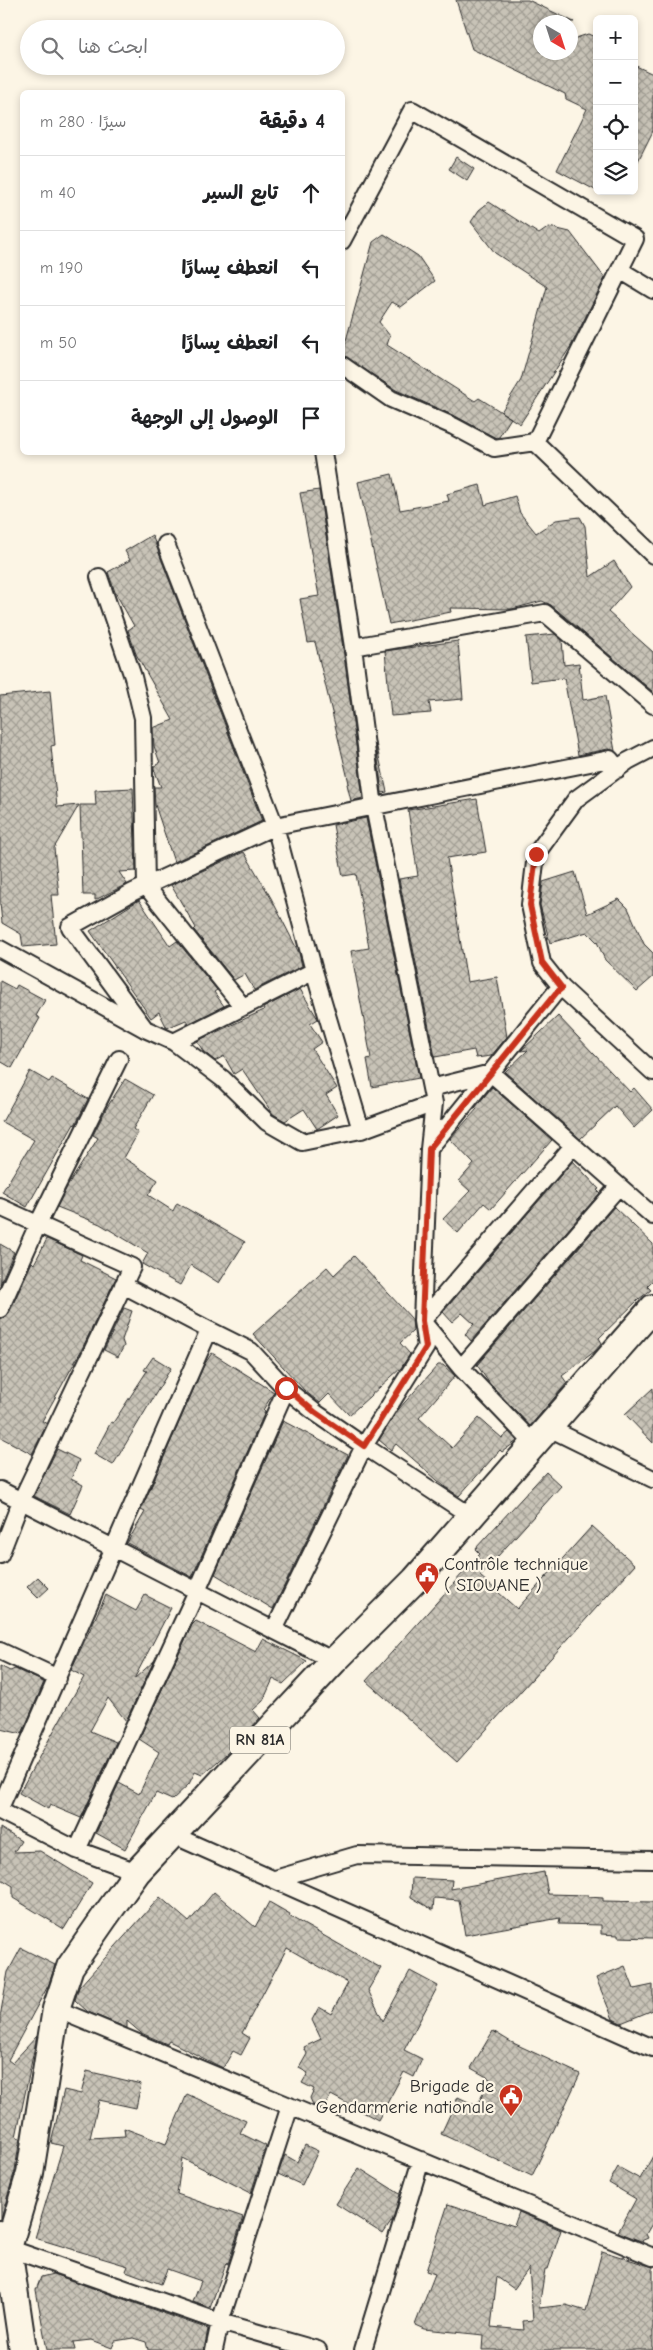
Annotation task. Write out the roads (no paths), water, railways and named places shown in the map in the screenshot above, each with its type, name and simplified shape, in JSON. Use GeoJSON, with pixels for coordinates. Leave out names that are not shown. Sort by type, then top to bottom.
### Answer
{"type":"FeatureCollection","features":[{"type":"Feature","properties":{"kind":"main road","name":"RN 81A"},"geometry":{"type":"LineString","coordinates":[[2,2248],[30,2173],[56,2009],[70,1967],[136,1872],[173,1835],[334,1661],[415,1580],[653,1308]]}},
{"type":"Feature","properties":{"kind":"main road"},"geometry":{"type":"LineString","coordinates":[[2,2248],[23,2350]]}},
{"type":"Feature","properties":{"kind":"street"},"geometry":{"type":"LineString","coordinates":[[345,235],[412,110],[635,239],[535,442]]}},
{"type":"Feature","properties":{"kind":"street"},"geometry":{"type":"LineString","coordinates":[[620,270],[653,290]]}},
{"type":"Feature","properties":{"kind":"street"},"geometry":{"type":"LineString","coordinates":[[345,367],[391,399],[453,426],[494,448],[535,442]]}},
{"type":"Feature","properties":{"kind":"street"},"geometry":{"type":"LineString","coordinates":[[535,442],[653,555]]}},
{"type":"Feature","properties":{"kind":"street"},"geometry":{"type":"LineString","coordinates":[[274,1630],[364,1446],[426,1347],[422,1321],[433,1095],[374,807],[353,647],[323,455]]}},
{"type":"Feature","properties":{"kind":"street"},"geometry":{"type":"LineString","coordinates":[[166,544],[275,826],[314,971],[361,1130]]}},
{"type":"Feature","properties":{"kind":"street"},"geometry":{"type":"LineString","coordinates":[[98,577],[133,677],[143,718],[146,886],[242,1007]]}},
{"type":"Feature","properties":{"kind":"street"},"geometry":{"type":"LineString","coordinates":[[353,647],[545,613],[653,705]]}},
{"type":"Feature","properties":{"kind":"street"},"geometry":{"type":"LineString","coordinates":[[653,748],[618,769],[576,799],[536,854],[530,905],[542,962],[562,988],[653,1072]]}},
{"type":"Feature","properties":{"kind":"street"},"geometry":{"type":"LineString","coordinates":[[145,1030],[70,927],[146,886],[275,826],[610,759],[618,769]]}},
{"type":"Feature","properties":{"kind":"street"},"geometry":{"type":"LineString","coordinates":[[0,949],[145,1030],[174,1042],[223,1079],[267,1122],[302,1142],[361,1130],[433,1095],[490,1073]]}},
{"type":"Feature","properties":{"kind":"street"},"geometry":{"type":"LineString","coordinates":[[174,1042],[314,971]]}},
{"type":"Feature","properties":{"kind":"street"},"geometry":{"type":"LineString","coordinates":[[429,1149],[562,988]]}},
{"type":"Feature","properties":{"kind":"street"},"geometry":{"type":"LineString","coordinates":[[0,1309],[38,1224],[119,1060]]}},
{"type":"Feature","properties":{"kind":"street"},"geometry":{"type":"LineString","coordinates":[[490,1073],[653,1216]]}},
{"type":"Feature","properties":{"kind":"street"},"geometry":{"type":"LineString","coordinates":[[422,1321],[573,1146]]}},
{"type":"Feature","properties":{"kind":"street"},"geometry":{"type":"LineString","coordinates":[[461,1368],[619,1186]]}},
{"type":"Feature","properties":{"kind":"street"},"geometry":{"type":"LineString","coordinates":[[0,1207],[132,1267],[21,1501],[0,1554]]}},
{"type":"Feature","properties":{"kind":"street"},"geometry":{"type":"LineString","coordinates":[[123,1285],[251,1351],[286,1388],[316,1413],[471,1516]]}},
{"type":"Feature","properties":{"kind":"street"},"geometry":{"type":"LineString","coordinates":[[422,1321],[461,1368],[541,1436],[653,1479]]}},
{"type":"Feature","properties":{"kind":"street"},"geometry":{"type":"LineString","coordinates":[[136,1872],[77,1850],[0,1809],[209,1330]]}},
{"type":"Feature","properties":{"kind":"street"},"geometry":{"type":"LineString","coordinates":[[77,1850],[197,1591],[286,1388]]}},
{"type":"Feature","properties":{"kind":"street"},"geometry":{"type":"LineString","coordinates":[[0,1490],[334,1661]]}},
{"type":"Feature","properties":{"kind":"street"},"geometry":{"type":"LineString","coordinates":[[0,1652],[58,1678]]}},
{"type":"Feature","properties":{"kind":"street"},"geometry":{"type":"LineString","coordinates":[[173,1835],[653,2048]]}},
{"type":"Feature","properties":{"kind":"street"},"geometry":{"type":"LineString","coordinates":[[275,1879],[357,1855],[653,1860]]}},
{"type":"Feature","properties":{"kind":"street"},"geometry":{"type":"LineString","coordinates":[[56,2009],[653,2257]]}},
{"type":"Feature","properties":{"kind":"street"},"geometry":{"type":"LineString","coordinates":[[214,2350],[220,2322],[290,2106]]}},
{"type":"Feature","properties":{"kind":"street"},"geometry":{"type":"LineString","coordinates":[[363,2350],[421,2160]]}},
{"type":"Feature","properties":{"kind":"street"},"geometry":{"type":"LineString","coordinates":[[2,2248],[220,2322],[318,2350]]}},
{"type":"Feature","properties":{"kind":"place","name":"Contrôle technique ( SIOUANE )"},"geometry":{"type":"Point","coordinates":[427,1595]}},
{"type":"Feature","properties":{"kind":"place","name":"Brigade de Gendarmerie nationale"},"geometry":{"type":"Point","coordinates":[511,2117]}}]}
